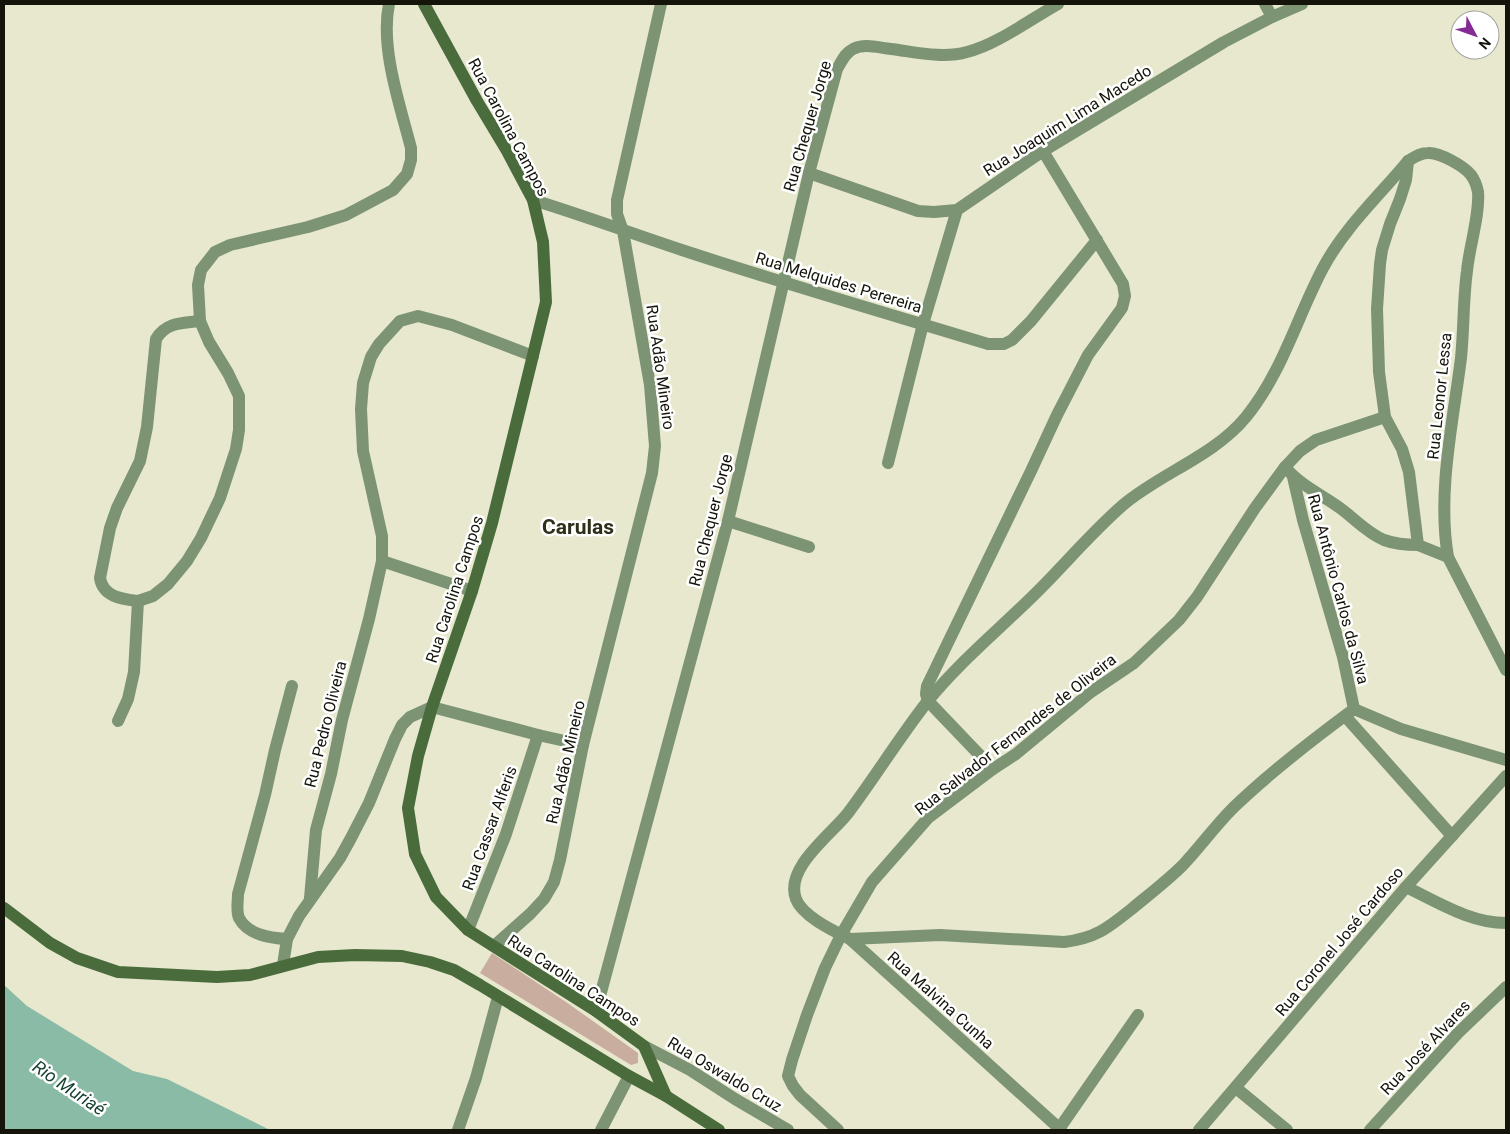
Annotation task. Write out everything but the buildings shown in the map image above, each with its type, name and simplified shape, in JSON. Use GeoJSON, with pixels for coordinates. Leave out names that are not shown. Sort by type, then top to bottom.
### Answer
{"type":"FeatureCollection","features":[{"type":"Feature","properties":{"kind":"main road","name":"Rua Carolina Campos"},"geometry":{"type":"LineString","coordinates":[[424,4],[477,101],[508,151],[532,200],[543,242],[546,302],[492,523],[472,591],[432,707],[418,756],[408,808],[415,854],[436,897],[468,930],[596,1012],[644,1046],[666,1096]]}},
{"type":"Feature","properties":{"kind":"main road"},"geometry":{"type":"LineString","coordinates":[[4,908],[50,943],[77,958],[118,972],[217,977],[250,974],[318,957],[355,955],[402,956],[430,962],[454,970],[628,1076],[666,1096],[719,1130]]}},
{"type":"Feature","properties":{"kind":"street"},"geometry":{"type":"LineString","coordinates":[[200,321],[167,326],[156,339],[147,426],[140,461],[117,508],[108,535],[100,578],[105,590],[117,598],[138,601],[153,596],[168,584],[187,561],[201,538],[220,498],[236,449],[239,430],[239,396],[228,373],[209,342],[200,321],[198,285],[201,270],[215,252],[230,245],[281,234],[346,215],[393,190],[407,174],[411,160],[411,148],[393,77],[388,41],[389,4]]}},
{"type":"Feature","properties":{"kind":"street","name":"Rua Adão Mineiro"},"geometry":{"type":"LineString","coordinates":[[494,946],[540,904],[554,882],[583,745],[652,473],[655,446],[650,385],[623,231],[617,214],[619,187],[662,4]]}},
{"type":"Feature","properties":{"kind":"street","name":"Rua Chequer Jorge"},"geometry":{"type":"LineString","coordinates":[[596,1012],[728,521],[809,173],[837,69],[845,54],[854,48],[863,46],[918,53],[966,53],[992,42],[1058,4]]}},
{"type":"Feature","properties":{"kind":"street"},"geometry":{"type":"LineString","coordinates":[[1265,4],[1272,17]]}},
{"type":"Feature","properties":{"kind":"street","name":"Rua Joaquim Lima Macedo"},"geometry":{"type":"LineString","coordinates":[[957,210],[1043,151],[1224,42],[1302,4]]}},
{"type":"Feature","properties":{"kind":"street"},"geometry":{"type":"LineString","coordinates":[[993,769],[928,702],[926,694],[928,686],[1057,415],[1088,355],[1122,308],[1125,296],[1123,284],[1043,151]]}},
{"type":"Feature","properties":{"kind":"street","name":"Rua Leonor Lessa"},"geometry":{"type":"LineString","coordinates":[[1408,162],[1417,155],[1429,152],[1437,153],[1462,167],[1471,175],[1478,190],[1478,209],[1464,296],[1463,342],[1446,482],[1444,537],[1448,558],[1506,670]]}},
{"type":"Feature","properties":{"kind":"street"},"geometry":{"type":"LineString","coordinates":[[928,702],[960,664],[1040,589],[1102,524],[1126,503],[1170,472],[1205,451],[1236,428],[1247,415],[1282,360],[1303,309],[1324,266],[1348,229],[1408,162]]}},
{"type":"Feature","properties":{"kind":"street"},"geometry":{"type":"LineString","coordinates":[[1408,162],[1406,180],[1382,250],[1377,308],[1379,372],[1386,417],[1402,449],[1409,472],[1418,546]]}},
{"type":"Feature","properties":{"kind":"street"},"geometry":{"type":"LineString","coordinates":[[809,173],[918,211],[957,210],[923,324],[888,463]]}},
{"type":"Feature","properties":{"kind":"street","name":"Rua Melquides Perereira"},"geometry":{"type":"LineString","coordinates":[[532,200],[784,283],[988,344],[1004,344],[1012,340],[1032,321],[1097,240]]}},
{"type":"Feature","properties":{"kind":"street","name":"Rua Pedro Oliveira"},"geometry":{"type":"LineString","coordinates":[[310,898],[316,830],[382,560],[383,545],[380,526],[363,451],[361,409],[363,383],[370,357],[400,321],[418,316],[452,325],[533,356]]}},
{"type":"Feature","properties":{"kind":"street","name":"Rua Salvador Fernandes de Oliveira"},"geometry":{"type":"LineString","coordinates":[[838,1130],[800,1094],[788,1076],[807,1015],[825,968],[846,937],[872,882],[928,818],[1016,754],[1091,692],[1134,663],[1179,620],[1197,597],[1255,508],[1289,472],[1300,451],[1316,440],[1386,417]]}},
{"type":"Feature","properties":{"kind":"street"},"geometry":{"type":"LineString","coordinates":[[1289,472],[1341,509],[1369,532],[1385,540],[1418,546],[1448,558]]}},
{"type":"Feature","properties":{"kind":"street","name":"Rua Antônio Carlos da Silva"},"geometry":{"type":"LineString","coordinates":[[1289,472],[1343,657],[1349,713],[1452,836]]}},
{"type":"Feature","properties":{"kind":"street"},"geometry":{"type":"LineString","coordinates":[[728,521],[809,547]]}},
{"type":"Feature","properties":{"kind":"street"},"geometry":{"type":"LineString","coordinates":[[382,560],[472,591]]}},
{"type":"Feature","properties":{"kind":"street"},"geometry":{"type":"LineString","coordinates":[[118,721],[128,700],[134,672],[138,601]]}},
{"type":"Feature","properties":{"kind":"street"},"geometry":{"type":"LineString","coordinates":[[287,940],[273,939],[249,928],[239,918],[237,910],[238,894],[292,686]]}},
{"type":"Feature","properties":{"kind":"street","name":"Rua Malvina Cunha"},"geometry":{"type":"LineString","coordinates":[[928,702],[846,816],[812,851],[798,871],[794,890],[796,901],[814,918],[846,937],[1060,1130]]}},
{"type":"Feature","properties":{"kind":"street"},"geometry":{"type":"LineString","coordinates":[[283,965],[287,940],[298,916],[352,838],[402,725],[410,717],[432,707],[583,745]]}},
{"type":"Feature","properties":{"kind":"street"},"geometry":{"type":"LineString","coordinates":[[846,937],[940,935],[1064,942],[1082,940],[1112,924],[1162,884],[1182,865],[1232,809],[1349,713],[1506,760]]}},
{"type":"Feature","properties":{"kind":"street","name":"Rua Cassar Alferis"},"geometry":{"type":"LineString","coordinates":[[468,930],[506,834],[538,735]]}},
{"type":"Feature","properties":{"kind":"street","name":"Rua Coronel José Cardoso"},"geometry":{"type":"LineString","coordinates":[[1199,1130],[1406,887],[1506,776]]}},
{"type":"Feature","properties":{"kind":"street"},"geometry":{"type":"LineString","coordinates":[[1406,887],[1471,918],[1491,923],[1506,923]]}},
{"type":"Feature","properties":{"kind":"street","name":"Rua José Alvares"},"geometry":{"type":"LineString","coordinates":[[1370,1130],[1458,1033],[1506,987]]}},
{"type":"Feature","properties":{"kind":"street"},"geometry":{"type":"LineString","coordinates":[[458,1130],[476,1078],[498,997]]}},
{"type":"Feature","properties":{"kind":"street"},"geometry":{"type":"LineString","coordinates":[[1060,1130],[1138,1015]]}},
{"type":"Feature","properties":{"kind":"street","name":"Rua Oswaldo Cruz"},"geometry":{"type":"LineString","coordinates":[[644,1046],[690,1070],[788,1130]]}},
{"type":"Feature","properties":{"kind":"street"},"geometry":{"type":"LineString","coordinates":[[601,1130],[628,1076]]}},
{"type":"Feature","properties":{"kind":"street"},"geometry":{"type":"LineString","coordinates":[[1236,1088],[1287,1130]]}},
{"type":"Feature","properties":{"kind":"shaded area"},"geometry":{"type":"Polygon","coordinates":[[[492,953],[638,1053],[638,1063],[631,1065],[480,973],[492,953]]]}},
{"type":"Feature","properties":{"kind":"water","name":"Rio Muriaé"},"geometry":{"type":"Polygon","coordinates":[[[4,985],[27,1006],[133,1071],[167,1079],[270,1130],[4,1130],[4,985]]]}},
{"type":"Feature","properties":{"kind":"district","name":"Carulas"},"geometry":{"type":"Point","coordinates":[578,527]}}]}
